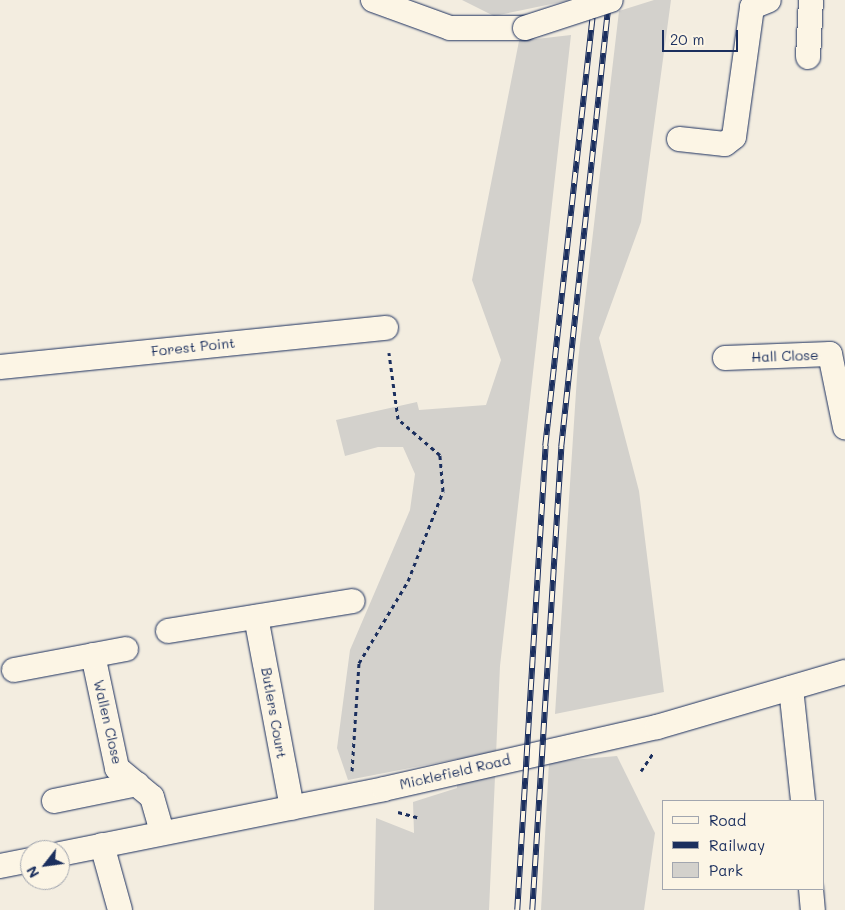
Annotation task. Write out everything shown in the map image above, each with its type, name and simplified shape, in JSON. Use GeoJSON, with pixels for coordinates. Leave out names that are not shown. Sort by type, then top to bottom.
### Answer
{"type":"FeatureCollection","features":[{"type":"Feature","properties":{"kind":"street"},"geometry":{"type":"LineString","coordinates":[[373,0],[450,28],[525,28],[611,0]]}},
{"type":"Feature","properties":{"kind":"street"},"geometry":{"type":"LineString","coordinates":[[678,139],[725,144],[734,137],[752,7],[769,0]]}},
{"type":"Feature","properties":{"kind":"street"},"geometry":{"type":"LineString","coordinates":[[808,57],[811,0]]}},
{"type":"Feature","properties":{"kind":"street","name":"Forest Point"},"geometry":{"type":"LineString","coordinates":[[0,367],[386,328]]}},
{"type":"Feature","properties":{"kind":"street","name":"Hall Close"},"geometry":{"type":"LineString","coordinates":[[725,358],[830,354],[845,427]]}},
{"type":"Feature","properties":{"kind":"street"},"geometry":{"type":"LineString","coordinates":[[168,631],[353,601]]}},
{"type":"Feature","properties":{"kind":"street","name":"Butlers Court"},"geometry":{"type":"LineString","coordinates":[[256,618],[292,808]]}},
{"type":"Feature","properties":{"kind":"street"},"geometry":{"type":"LineString","coordinates":[[14,670],[126,649]]}},
{"type":"Feature","properties":{"kind":"street","name":"Wallen Close"},"geometry":{"type":"LineString","coordinates":[[93,655],[117,768],[152,797],[162,833]]}},
{"type":"Feature","properties":{"kind":"street","name":"Micklefield Road"},"geometry":{"type":"LineString","coordinates":[[70,852],[292,808],[657,727],[845,672]]}},
{"type":"Feature","properties":{"kind":"street"},"geometry":{"type":"LineString","coordinates":[[791,688],[803,800]]}},
{"type":"Feature","properties":{"kind":"street"},"geometry":{"type":"LineString","coordinates":[[54,802],[137,784]]}},
{"type":"Feature","properties":{"kind":"street"},"geometry":{"type":"LineString","coordinates":[[102,846],[120,910]]}},
{"type":"Feature","properties":{"kind":"street"},"geometry":{"type":"LineString","coordinates":[[0,866],[20,862]]}},
{"type":"Feature","properties":{"kind":"street"},"geometry":{"type":"LineString","coordinates":[[811,890],[813,910]]}},
{"type":"Feature","properties":{"kind":"path"},"geometry":{"type":"LineString","coordinates":[[354,794],[359,663],[408,581],[443,491],[440,455],[398,419],[386,328]]}},
{"type":"Feature","properties":{"kind":"green space"},"geometry":{"type":"Polygon","coordinates":[[[462,0],[571,0],[494,16],[462,0]]]}},
{"type":"Feature","properties":{"kind":"green space"},"geometry":{"type":"Polygon","coordinates":[[[654,0],[671,0],[641,222],[599,338],[639,491],[664,692],[555,714],[578,361],[619,11],[654,0]]]}},
{"type":"Feature","properties":{"kind":"green space"},"geometry":{"type":"Polygon","coordinates":[[[571,35],[500,666],[489,910],[374,910],[376,818],[414,833],[413,802],[457,788],[457,759],[348,780],[337,748],[350,650],[410,510],[415,474],[403,447],[378,447],[345,456],[336,420],[417,402],[419,410],[486,405],[501,360],[472,280],[519,41],[571,35]]]}},
{"type":"Feature","properties":{"kind":"green space"},"geometry":{"type":"Polygon","coordinates":[[[617,756],[655,833],[644,910],[541,910],[549,762],[617,756]]]}},
{"type":"Feature","properties":{"kind":"railway"},"geometry":{"type":"LineString","coordinates":[[517,910],[545,446],[594,0]]}},
{"type":"Feature","properties":{"kind":"railway"},"geometry":{"type":"LineString","coordinates":[[532,910],[561,447],[609,0]]}}]}
